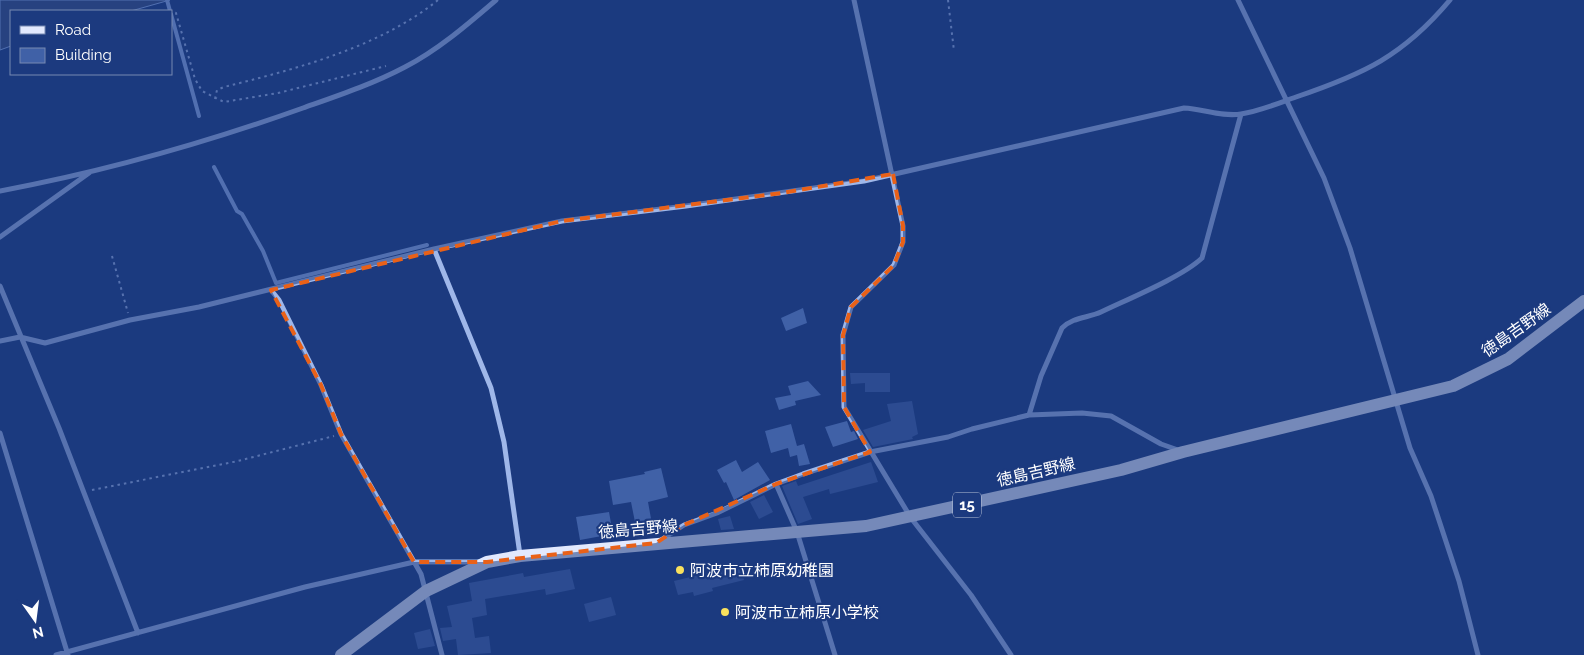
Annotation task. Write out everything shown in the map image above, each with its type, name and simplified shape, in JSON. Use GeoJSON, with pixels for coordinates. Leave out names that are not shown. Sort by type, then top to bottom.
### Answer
{"type":"FeatureCollection","features":[{"type":"Feature","properties":{"kind":"main road","name":"徳島吉野線"},"geometry":{"type":"LineString","coordinates":[[341,655],[426,591],[487,562],[520,556],[656,543],[866,526],[911,518],[1121,470],[1183,452],[1453,386],[1477,376],[1508,359],[1584,301]]}},
{"type":"Feature","properties":{"kind":"street"},"geometry":{"type":"LineString","coordinates":[[0,191],[92,171],[274,118],[397,71],[448,39],[496,0]]}},
{"type":"Feature","properties":{"kind":"street"},"geometry":{"type":"LineString","coordinates":[[854,0],[893,174],[903,226],[903,242],[894,265],[851,307],[843,335],[844,407],[911,518],[971,595],[1010,655]]}},
{"type":"Feature","properties":{"kind":"street"},"geometry":{"type":"LineString","coordinates":[[1238,0],[1288,100],[1324,178],[1350,248],[1410,448],[1431,496],[1459,581],[1478,655]]}},
{"type":"Feature","properties":{"kind":"street"},"geometry":{"type":"LineString","coordinates":[[0,342],[20,337],[45,343],[130,320],[271,290],[434,249],[562,221],[772,195],[893,174],[1184,108],[1222,114],[1241,114],[1288,100],[1372,68],[1391,56],[1417,34],[1450,0]]}},
{"type":"Feature","properties":{"kind":"street"},"geometry":{"type":"LineString","coordinates":[[1029,415],[1041,376],[1062,328],[1068,322],[1099,313],[1177,274],[1202,258],[1241,114]]}},
{"type":"Feature","properties":{"kind":"street"},"geometry":{"type":"LineString","coordinates":[[0,237],[92,171]]}},
{"type":"Feature","properties":{"kind":"street"},"geometry":{"type":"LineString","coordinates":[[434,249],[491,388],[504,442],[520,556]]}},
{"type":"Feature","properties":{"kind":"street"},"geometry":{"type":"LineString","coordinates":[[0,286],[138,634]]}},
{"type":"Feature","properties":{"kind":"street"},"geometry":{"type":"LineString","coordinates":[[271,290],[279,300],[321,384],[341,434],[420,574],[442,655]]}},
{"type":"Feature","properties":{"kind":"street"},"geometry":{"type":"LineString","coordinates":[[656,543],[684,525],[717,513],[776,484],[870,452],[948,437],[1029,415],[1082,413],[1111,416],[1161,444],[1183,452]]}},
{"type":"Feature","properties":{"kind":"street"},"geometry":{"type":"LineString","coordinates":[[0,433],[67,654]]}},
{"type":"Feature","properties":{"kind":"street"},"geometry":{"type":"LineString","coordinates":[[776,484],[797,532],[834,655]]}},
{"type":"Feature","properties":{"kind":"street"},"geometry":{"type":"LineString","coordinates":[[56,655],[67,654],[305,587],[414,562],[487,562]]}},
{"type":"Feature","properties":{"kind":"path"},"geometry":{"type":"LineString","coordinates":[[215,99],[217,90],[224,87],[271,76],[387,33],[424,12],[438,0]]}},
{"type":"Feature","properties":{"kind":"path"},"geometry":{"type":"LineString","coordinates":[[948,0],[954,51]]}},
{"type":"Feature","properties":{"kind":"path"},"geometry":{"type":"LineString","coordinates":[[172,11],[176,13],[179,20],[195,79],[202,91],[215,99],[234,102],[385,66],[392,67],[397,71]]}},
{"type":"Feature","properties":{"kind":"path"},"geometry":{"type":"LineString","coordinates":[[112,256],[130,320]]}},
{"type":"Feature","properties":{"kind":"path"},"geometry":{"type":"LineString","coordinates":[[83,492],[238,461],[341,434]]}},
{"type":"Feature","properties":{"kind":"highlighted area"},"geometry":{"type":"Polygon","coordinates":[[[893,174],[903,226],[903,242],[894,265],[851,307],[843,335],[844,407],[870,452],[776,484],[684,525],[656,543],[487,562],[414,562],[341,434],[321,385],[271,290],[562,221],[782,193],[893,174]]]}},
{"type":"Feature","properties":{"kind":"water"},"geometry":{"type":"Polygon","coordinates":[[[0,0],[170,0],[135,10],[10,10],[10,46],[0,50],[0,0]]]}},
{"type":"Feature","properties":{"kind":"building"},"geometry":{"type":"Polygon","coordinates":[[[803,308],[807,323],[786,331],[781,318],[803,308]]]}},
{"type":"Feature","properties":{"kind":"building"},"geometry":{"type":"Polygon","coordinates":[[[850,373],[890,373],[890,392],[865,392],[865,383],[851,384],[850,373]]]}},
{"type":"Feature","properties":{"kind":"building"},"geometry":{"type":"Polygon","coordinates":[[[808,381],[821,395],[795,401],[796,405],[779,410],[775,398],[791,395],[788,386],[808,381]]]}},
{"type":"Feature","properties":{"kind":"building"},"geometry":{"type":"Polygon","coordinates":[[[912,401],[918,434],[912,437],[913,439],[873,447],[863,430],[891,421],[887,404],[912,401]]]}},
{"type":"Feature","properties":{"kind":"building"},"geometry":{"type":"Polygon","coordinates":[[[847,421],[851,432],[854,431],[858,439],[833,447],[825,427],[847,421]]]}},
{"type":"Feature","properties":{"kind":"building"},"geometry":{"type":"Polygon","coordinates":[[[791,424],[797,446],[804,444],[810,464],[799,466],[797,455],[790,457],[788,448],[771,453],[765,431],[791,424]]]}},
{"type":"Feature","properties":{"kind":"building"},"geometry":{"type":"Polygon","coordinates":[[[736,460],[742,472],[758,462],[770,480],[734,500],[726,482],[724,483],[717,470],[736,460]]]}},
{"type":"Feature","properties":{"kind":"building"},"geometry":{"type":"Polygon","coordinates":[[[871,462],[878,482],[830,494],[829,489],[803,497],[812,519],[798,524],[782,486],[796,481],[798,486],[871,462]]]}},
{"type":"Feature","properties":{"kind":"building"},"geometry":{"type":"Polygon","coordinates":[[[661,468],[668,497],[648,502],[652,524],[636,527],[631,502],[613,505],[609,481],[645,474],[644,472],[661,468]]]}},
{"type":"Feature","properties":{"kind":"building"},"geometry":{"type":"Polygon","coordinates":[[[764,495],[773,512],[759,519],[750,502],[764,495]]]}},
{"type":"Feature","properties":{"kind":"building"},"geometry":{"type":"Polygon","coordinates":[[[609,512],[613,534],[580,540],[576,517],[609,512]]]}},
{"type":"Feature","properties":{"kind":"building"},"geometry":{"type":"Polygon","coordinates":[[[730,516],[734,529],[721,530],[718,519],[730,516]]]}},
{"type":"Feature","properties":{"kind":"building"},"geometry":{"type":"Polygon","coordinates":[[[740,565],[744,580],[712,588],[713,591],[694,596],[693,592],[678,595],[674,581],[740,565]]]}},
{"type":"Feature","properties":{"kind":"building"},"geometry":{"type":"Polygon","coordinates":[[[570,569],[575,589],[546,595],[545,589],[485,599],[487,615],[472,618],[475,638],[489,636],[491,653],[458,655],[456,639],[443,641],[440,628],[452,627],[447,606],[472,601],[469,583],[523,573],[524,577],[570,569]]]}},
{"type":"Feature","properties":{"kind":"building"},"geometry":{"type":"Polygon","coordinates":[[[611,597],[616,615],[589,622],[584,604],[611,597]]]}},
{"type":"Feature","properties":{"kind":"building"},"geometry":{"type":"Polygon","coordinates":[[[430,629],[435,646],[418,649],[414,633],[430,629]]]}},
{"type":"Feature","properties":{"kind":"waterway"},"geometry":{"type":"LineString","coordinates":[[167,0],[170,10]]}},
{"type":"Feature","properties":{"kind":"waterway"},"geometry":{"type":"LineString","coordinates":[[172,18],[199,116]]}},
{"type":"Feature","properties":{"kind":"waterway"},"geometry":{"type":"LineString","coordinates":[[214,167],[237,211],[242,214],[263,251],[276,283],[427,245]]}},
{"type":"Feature","properties":{"kind":"place","name":"阿波市立柿原幼稚園"},"geometry":{"type":"Point","coordinates":[680,570]}},
{"type":"Feature","properties":{"kind":"place","name":"阿波市立柿原小学校"},"geometry":{"type":"Point","coordinates":[725,612]}}]}
